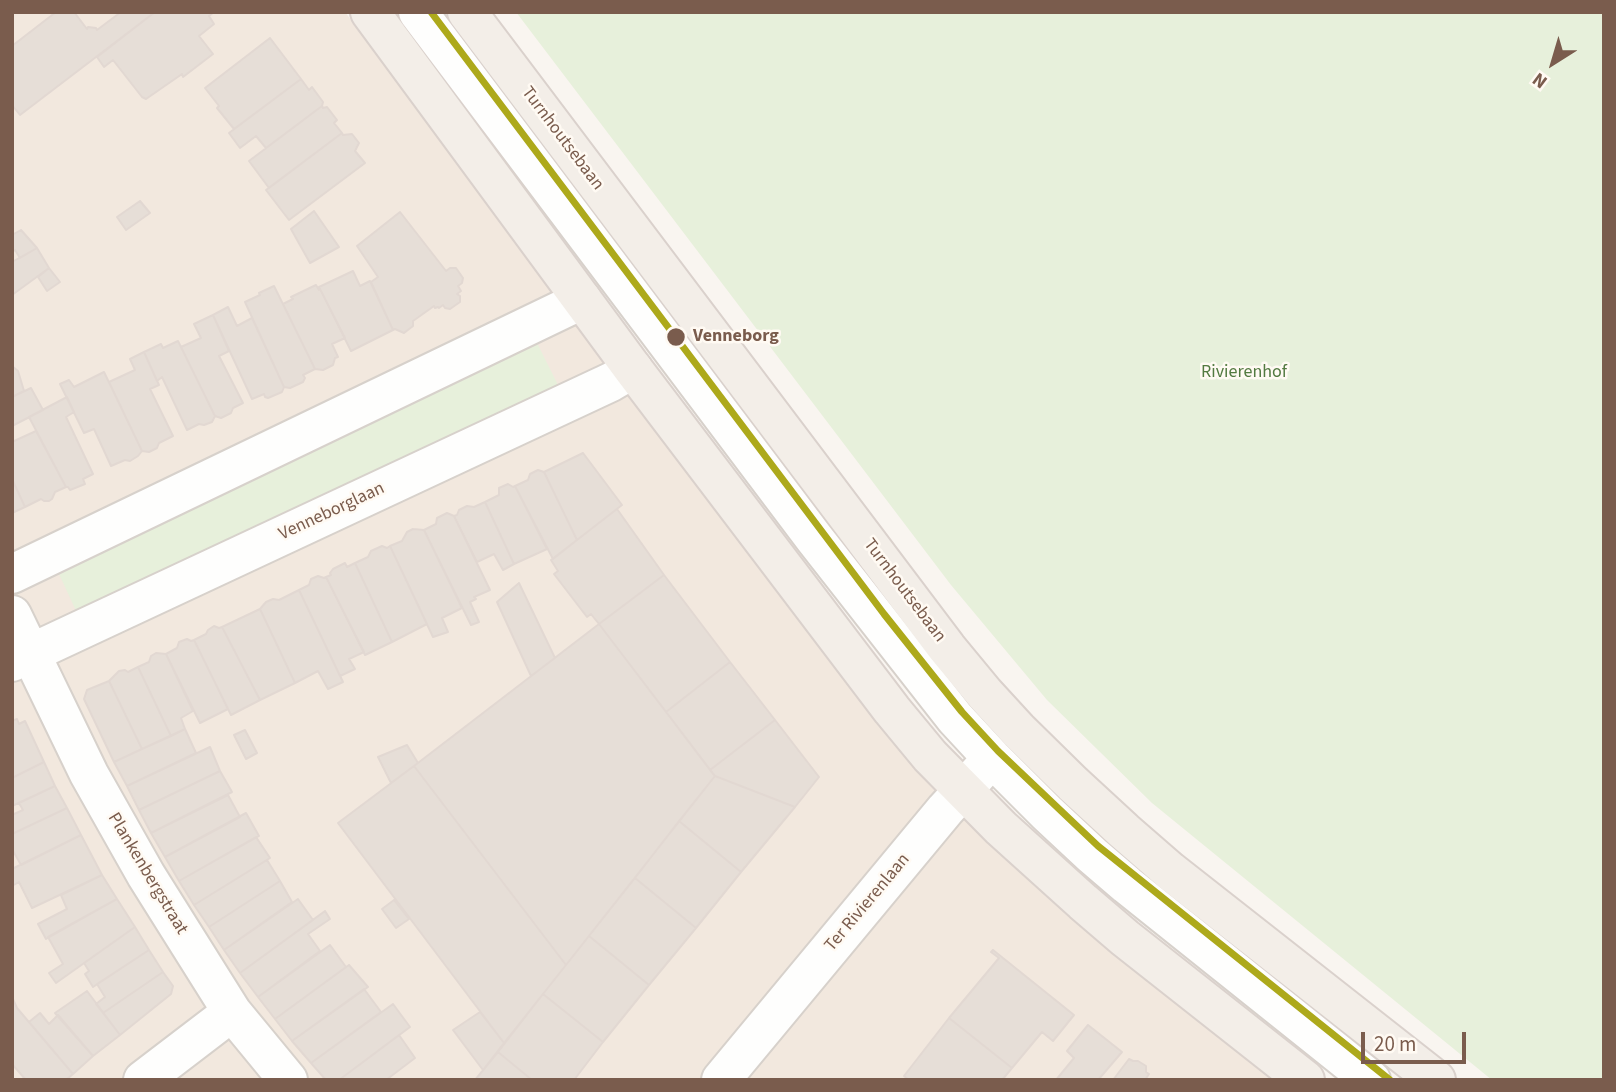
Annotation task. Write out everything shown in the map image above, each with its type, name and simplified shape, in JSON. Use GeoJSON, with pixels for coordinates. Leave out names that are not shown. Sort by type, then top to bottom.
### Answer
{"type":"FeatureCollection","features":[{"type":"Feature","properties":{"kind":"main road"},"geometry":{"type":"LineString","coordinates":[[370,12],[633,369],[892,710],[930,756],[1032,857],[1125,938],[1305,1080]]}},
{"type":"Feature","properties":{"kind":"main road","name":"Turnhoutsebaan"},"geometry":{"type":"LineString","coordinates":[[467,12],[967,674],[1018,730],[1086,797],[1170,871],[1436,1080]]}},
{"type":"Feature","properties":{"kind":"street"},"geometry":{"type":"LineString","coordinates":[[418,12],[814,538],[938,698],[1046,813],[1127,885],[1371,1080]]}},
{"type":"Feature","properties":{"kind":"street"},"geometry":{"type":"LineString","coordinates":[[12,574],[582,300]]}},
{"type":"Feature","properties":{"kind":"street","name":"Venneborglaan"},"geometry":{"type":"LineString","coordinates":[[21,658],[611,382],[633,369]]}},
{"type":"Feature","properties":{"kind":"street"},"geometry":{"type":"LineString","coordinates":[[12,615],[21,658]]}},
{"type":"Feature","properties":{"kind":"street","name":"Plankenbergstraat"},"geometry":{"type":"LineString","coordinates":[[21,658],[146,875],[232,1012],[288,1080]]}},
{"type":"Feature","properties":{"kind":"street","name":"Ter Rivierenlaan"},"geometry":{"type":"LineString","coordinates":[[721,1080],[963,790],[1018,730]]}},
{"type":"Feature","properties":{"kind":"street"},"geometry":{"type":"LineString","coordinates":[[143,1080],[232,1012]]}},
{"type":"Feature","properties":{"kind":"shaded area"},"geometry":{"type":"Polygon","coordinates":[[[12,12],[345,12],[635,397],[883,717],[1285,1080],[12,1080],[12,12]]]}},
{"type":"Feature","properties":{"kind":"green space","name":"Rivierenhof"},"geometry":{"type":"Polygon","coordinates":[[[516,12],[1604,12],[1604,1080],[1492,1080],[1152,803],[1047,700],[951,585],[516,12]]]}},
{"type":"Feature","properties":{"kind":"green space"},"geometry":{"type":"Polygon","coordinates":[[[537,343],[558,385],[78,615],[59,574],[537,343]]]}},
{"type":"Feature","properties":{"kind":"building"},"geometry":{"type":"Polygon","coordinates":[[[56,12],[74,12],[87,29],[97,30],[121,12],[155,12],[20,115],[12,105],[12,46],[56,12]]]}},
{"type":"Feature","properties":{"kind":"building"},"geometry":{"type":"Polygon","coordinates":[[[155,12],[214,12],[209,16],[214,24],[199,36],[213,54],[183,77],[182,74],[146,99],[113,60],[104,67],[97,57],[155,12]]]}},
{"type":"Feature","properties":{"kind":"building"},"geometry":{"type":"Polygon","coordinates":[[[270,38],[301,79],[234,129],[205,88],[270,38]]]}},
{"type":"Feature","properties":{"kind":"building"},"geometry":{"type":"Polygon","coordinates":[[[301,79],[309,90],[312,87],[323,102],[322,106],[266,148],[256,136],[240,148],[229,133],[301,79]]]}},
{"type":"Feature","properties":{"kind":"building"},"geometry":{"type":"Polygon","coordinates":[[[322,106],[327,107],[337,120],[334,123],[342,133],[269,188],[249,161],[322,106]]]}},
{"type":"Feature","properties":{"kind":"building"},"geometry":{"type":"Polygon","coordinates":[[[342,133],[352,134],[359,143],[355,151],[365,163],[289,220],[266,190],[342,133]]]}},
{"type":"Feature","properties":{"kind":"building"},"geometry":{"type":"Polygon","coordinates":[[[140,201],[150,213],[126,230],[117,217],[140,201]]]}},
{"type":"Feature","properties":{"kind":"building"},"geometry":{"type":"Polygon","coordinates":[[[314,211],[339,247],[310,263],[291,229],[314,211]]]}},
{"type":"Feature","properties":{"kind":"building"},"geometry":{"type":"Polygon","coordinates":[[[400,212],[446,271],[456,268],[463,278],[458,286],[461,291],[457,294],[460,296],[460,302],[450,309],[443,305],[439,308],[434,306],[413,321],[413,326],[404,333],[393,330],[371,282],[378,277],[357,246],[400,212]]]}},
{"type":"Feature","properties":{"kind":"building"},"geometry":{"type":"Polygon","coordinates":[[[21,230],[37,248],[20,258],[15,250],[12,252],[12,235],[21,230]]]}},
{"type":"Feature","properties":{"kind":"building"},"geometry":{"type":"Polygon","coordinates":[[[37,248],[49,268],[12,295],[12,262],[37,248]]]}},
{"type":"Feature","properties":{"kind":"building"},"geometry":{"type":"Polygon","coordinates":[[[49,268],[60,282],[47,291],[38,277],[49,268]]]}},
{"type":"Feature","properties":{"kind":"building"},"geometry":{"type":"Polygon","coordinates":[[[353,271],[360,286],[370,281],[393,330],[351,351],[319,287],[353,271]]]}},
{"type":"Feature","properties":{"kind":"building"},"geometry":{"type":"Polygon","coordinates":[[[316,285],[345,338],[332,344],[338,357],[333,365],[323,370],[315,369],[283,304],[316,285]]]}},
{"type":"Feature","properties":{"kind":"building"},"geometry":{"type":"Polygon","coordinates":[[[274,286],[315,369],[303,375],[303,382],[290,388],[284,387],[245,302],[274,286]]]}},
{"type":"Feature","properties":{"kind":"building"},"geometry":{"type":"Polygon","coordinates":[[[228,307],[237,326],[252,318],[284,387],[282,392],[268,398],[264,394],[252,399],[213,315],[228,307]]]}},
{"type":"Feature","properties":{"kind":"building"},"geometry":{"type":"Polygon","coordinates":[[[213,315],[229,351],[219,356],[243,403],[221,418],[215,416],[181,347],[201,338],[194,324],[213,315]]]}},
{"type":"Feature","properties":{"kind":"building"},"geometry":{"type":"Polygon","coordinates":[[[178,341],[215,416],[212,422],[187,430],[162,377],[157,381],[144,352],[161,344],[163,348],[178,341]]]}},
{"type":"Feature","properties":{"kind":"building"},"geometry":{"type":"Polygon","coordinates":[[[144,352],[159,385],[150,389],[173,436],[149,452],[142,451],[109,382],[135,370],[130,359],[144,352]]]}},
{"type":"Feature","properties":{"kind":"building"},"geometry":{"type":"Polygon","coordinates":[[[12,366],[18,371],[24,391],[12,397],[12,366]]]}},
{"type":"Feature","properties":{"kind":"building"},"geometry":{"type":"Polygon","coordinates":[[[104,372],[142,451],[130,461],[125,460],[111,466],[94,429],[84,433],[60,384],[69,380],[74,387],[104,372]]]}},
{"type":"Feature","properties":{"kind":"building"},"geometry":{"type":"Polygon","coordinates":[[[31,388],[43,410],[12,426],[12,397],[31,388]]]}},
{"type":"Feature","properties":{"kind":"building"},"geometry":{"type":"Polygon","coordinates":[[[67,397],[74,412],[66,417],[93,474],[83,479],[85,484],[70,490],[29,417],[67,397]]]}},
{"type":"Feature","properties":{"kind":"building"},"geometry":{"type":"Polygon","coordinates":[[[36,431],[66,487],[55,492],[49,501],[41,499],[25,507],[12,479],[12,442],[36,431]]]}},
{"type":"Feature","properties":{"kind":"building"},"geometry":{"type":"Polygon","coordinates":[[[583,453],[622,505],[577,540],[544,472],[583,453]]]}},
{"type":"Feature","properties":{"kind":"building"},"geometry":{"type":"Polygon","coordinates":[[[538,470],[544,472],[577,540],[553,559],[515,486],[528,480],[530,474],[538,470]]]}},
{"type":"Feature","properties":{"kind":"building"},"geometry":{"type":"Polygon","coordinates":[[[12,479],[25,507],[12,513],[12,479]]]}},
{"type":"Feature","properties":{"kind":"building"},"geometry":{"type":"Polygon","coordinates":[[[508,484],[515,486],[547,549],[514,564],[485,502],[499,495],[499,488],[508,484]]]}},
{"type":"Feature","properties":{"kind":"building"},"geometry":{"type":"Polygon","coordinates":[[[485,502],[514,564],[503,570],[494,554],[477,562],[454,516],[467,506],[474,507],[485,502]]]}},
{"type":"Feature","properties":{"kind":"building"},"geometry":{"type":"Polygon","coordinates":[[[617,509],[664,575],[599,624],[591,614],[587,617],[554,574],[558,571],[551,560],[617,509]]]}},
{"type":"Feature","properties":{"kind":"building"},"geometry":{"type":"Polygon","coordinates":[[[447,513],[454,516],[490,590],[474,597],[476,599],[470,602],[479,622],[471,625],[424,530],[436,524],[437,518],[447,513]]]}},
{"type":"Feature","properties":{"kind":"building"},"geometry":{"type":"Polygon","coordinates":[[[413,529],[424,530],[462,608],[442,618],[448,632],[433,637],[390,546],[402,541],[407,532],[413,529]]]}},
{"type":"Feature","properties":{"kind":"building"},"geometry":{"type":"Polygon","coordinates":[[[382,546],[390,546],[427,624],[392,642],[355,563],[382,546]]]}},
{"type":"Feature","properties":{"kind":"building"},"geometry":{"type":"Polygon","coordinates":[[[345,563],[347,567],[355,563],[392,642],[365,655],[326,577],[331,575],[333,569],[345,563]]]}},
{"type":"Feature","properties":{"kind":"building"},"geometry":{"type":"Polygon","coordinates":[[[664,575],[730,662],[666,712],[599,624],[664,575]]]}},
{"type":"Feature","properties":{"kind":"building"},"geometry":{"type":"Polygon","coordinates":[[[318,576],[326,577],[364,652],[349,659],[355,669],[340,676],[299,590],[318,576]]]}},
{"type":"Feature","properties":{"kind":"building"},"geometry":{"type":"Polygon","coordinates":[[[519,583],[555,658],[531,676],[497,602],[519,583]]]}},
{"type":"Feature","properties":{"kind":"building"},"geometry":{"type":"Polygon","coordinates":[[[299,590],[343,682],[328,689],[318,671],[295,683],[260,609],[266,602],[279,600],[299,590]]]}},
{"type":"Feature","properties":{"kind":"building"},"geometry":{"type":"Polygon","coordinates":[[[260,609],[295,683],[260,700],[222,627],[260,609]]]}},
{"type":"Feature","properties":{"kind":"building"},"geometry":{"type":"Polygon","coordinates":[[[599,624],[715,776],[566,965],[414,766],[599,624]]]}},
{"type":"Feature","properties":{"kind":"building"},"geometry":{"type":"Polygon","coordinates":[[[214,626],[222,627],[260,700],[231,715],[194,640],[214,626]]]}},
{"type":"Feature","properties":{"kind":"building"},"geometry":{"type":"Polygon","coordinates":[[[194,640],[228,709],[200,723],[166,654],[177,648],[179,642],[194,640]]]}},
{"type":"Feature","properties":{"kind":"building"},"geometry":{"type":"Polygon","coordinates":[[[156,653],[166,654],[193,711],[181,718],[185,729],[171,736],[138,667],[149,662],[151,656],[156,653]]]}},
{"type":"Feature","properties":{"kind":"building"},"geometry":{"type":"Polygon","coordinates":[[[730,662],[775,720],[710,770],[666,712],[730,662]]]}},
{"type":"Feature","properties":{"kind":"building"},"geometry":{"type":"Polygon","coordinates":[[[138,667],[171,736],[142,749],[109,681],[119,671],[128,672],[138,667]]]}},
{"type":"Feature","properties":{"kind":"building"},"geometry":{"type":"Polygon","coordinates":[[[109,681],[142,749],[114,762],[84,699],[87,690],[109,681]]]}},
{"type":"Feature","properties":{"kind":"building"},"geometry":{"type":"Polygon","coordinates":[[[17,719],[19,724],[25,721],[44,762],[12,778],[12,721],[17,719]]]}},
{"type":"Feature","properties":{"kind":"building"},"geometry":{"type":"Polygon","coordinates":[[[775,720],[819,777],[795,807],[715,776],[710,770],[775,720]]]}},
{"type":"Feature","properties":{"kind":"building"},"geometry":{"type":"Polygon","coordinates":[[[185,729],[196,753],[127,786],[114,762],[185,729]]]}},
{"type":"Feature","properties":{"kind":"building"},"geometry":{"type":"Polygon","coordinates":[[[245,730],[257,753],[246,759],[234,735],[245,730]]]}},
{"type":"Feature","properties":{"kind":"building"},"geometry":{"type":"Polygon","coordinates":[[[407,745],[418,763],[391,783],[378,757],[407,745]]]}},
{"type":"Feature","properties":{"kind":"building"},"geometry":{"type":"Polygon","coordinates":[[[210,747],[220,771],[139,810],[127,786],[210,747]]]}},
{"type":"Feature","properties":{"kind":"building"},"geometry":{"type":"Polygon","coordinates":[[[44,762],[55,786],[12,806],[12,778],[44,762]]]}},
{"type":"Feature","properties":{"kind":"building"},"geometry":{"type":"Polygon","coordinates":[[[414,766],[566,965],[504,1043],[338,823],[414,766]]]}},
{"type":"Feature","properties":{"kind":"building"},"geometry":{"type":"Polygon","coordinates":[[[220,771],[232,792],[151,833],[139,810],[220,771]]]}},
{"type":"Feature","properties":{"kind":"building"},"geometry":{"type":"Polygon","coordinates":[[[715,776],[795,807],[741,872],[679,821],[715,776]]]}},
{"type":"Feature","properties":{"kind":"building"},"geometry":{"type":"Polygon","coordinates":[[[55,786],[67,808],[12,834],[12,815],[23,810],[19,803],[55,786]]]}},
{"type":"Feature","properties":{"kind":"building"},"geometry":{"type":"Polygon","coordinates":[[[228,795],[240,817],[165,857],[151,833],[228,795]]]}},
{"type":"Feature","properties":{"kind":"building"},"geometry":{"type":"Polygon","coordinates":[[[67,808],[81,835],[21,865],[12,849],[12,834],[67,808]]]}},
{"type":"Feature","properties":{"kind":"building"},"geometry":{"type":"Polygon","coordinates":[[[246,813],[259,836],[179,881],[165,857],[246,813]]]}},
{"type":"Feature","properties":{"kind":"building"},"geometry":{"type":"Polygon","coordinates":[[[679,821],[741,872],[696,928],[635,878],[679,821]]]}},
{"type":"Feature","properties":{"kind":"building"},"geometry":{"type":"Polygon","coordinates":[[[81,835],[102,875],[32,908],[19,882],[12,886],[12,869],[81,835]]]}},
{"type":"Feature","properties":{"kind":"building"},"geometry":{"type":"Polygon","coordinates":[[[256,837],[270,858],[194,905],[179,881],[256,837]]]}},
{"type":"Feature","properties":{"kind":"building"},"geometry":{"type":"Polygon","coordinates":[[[267,860],[280,881],[209,927],[194,905],[267,860]]]}},
{"type":"Feature","properties":{"kind":"building"},"geometry":{"type":"Polygon","coordinates":[[[102,875],[117,899],[46,939],[38,924],[67,909],[61,895],[102,875]]]}},
{"type":"Feature","properties":{"kind":"building"},"geometry":{"type":"Polygon","coordinates":[[[635,878],[696,928],[649,985],[589,936],[635,878]]]}},
{"type":"Feature","properties":{"kind":"building"},"geometry":{"type":"Polygon","coordinates":[[[280,881],[292,902],[224,950],[209,927],[280,881]]]}},
{"type":"Feature","properties":{"kind":"building"},"geometry":{"type":"Polygon","coordinates":[[[117,899],[135,927],[56,983],[49,973],[63,964],[48,937],[117,899]]]}},
{"type":"Feature","properties":{"kind":"building"},"geometry":{"type":"Polygon","coordinates":[[[298,899],[313,920],[240,973],[224,950],[298,899]]]}},
{"type":"Feature","properties":{"kind":"building"},"geometry":{"type":"Polygon","coordinates":[[[394,900],[409,919],[396,928],[382,909],[394,900]]]}},
{"type":"Feature","properties":{"kind":"building"},"geometry":{"type":"Polygon","coordinates":[[[325,911],[330,919],[308,934],[320,951],[258,997],[240,973],[325,911]]]}},
{"type":"Feature","properties":{"kind":"building"},"geometry":{"type":"Polygon","coordinates":[[[135,927],[149,950],[93,987],[85,974],[89,971],[84,963],[135,927]]]}},
{"type":"Feature","properties":{"kind":"building"},"geometry":{"type":"Polygon","coordinates":[[[589,936],[649,985],[603,1042],[543,994],[589,936]]]}},
{"type":"Feature","properties":{"kind":"building"},"geometry":{"type":"Polygon","coordinates":[[[330,945],[346,967],[275,1019],[258,997],[330,945]]]}},
{"type":"Feature","properties":{"kind":"building"},"geometry":{"type":"Polygon","coordinates":[[[149,950],[163,972],[103,1013],[96,1004],[105,997],[97,984],[149,950]]]}},
{"type":"Feature","properties":{"kind":"building"},"geometry":{"type":"Polygon","coordinates":[[[993,950],[1074,1015],[1053,1041],[1042,1032],[1012,1068],[949,1018],[999,958],[991,952],[993,950]]]}},
{"type":"Feature","properties":{"kind":"building"},"geometry":{"type":"Polygon","coordinates":[[[349,965],[368,987],[292,1041],[275,1019],[349,965]]]}},
{"type":"Feature","properties":{"kind":"building"},"geometry":{"type":"Polygon","coordinates":[[[163,972],[173,986],[171,994],[120,1035],[103,1013],[163,972]]]}},
{"type":"Feature","properties":{"kind":"building"},"geometry":{"type":"Polygon","coordinates":[[[364,989],[381,1012],[311,1063],[292,1041],[364,989]]]}},
{"type":"Feature","properties":{"kind":"building"},"geometry":{"type":"Polygon","coordinates":[[[87,991],[120,1035],[93,1056],[55,1013],[87,991]]]}},
{"type":"Feature","properties":{"kind":"building"},"geometry":{"type":"Polygon","coordinates":[[[543,994],[603,1042],[574,1080],[532,1080],[498,1052],[543,994]]]}},
{"type":"Feature","properties":{"kind":"building"},"geometry":{"type":"Polygon","coordinates":[[[12,997],[17,1008],[73,1074],[66,1080],[26,1080],[12,1064],[12,997]]]}},
{"type":"Feature","properties":{"kind":"building"},"geometry":{"type":"Polygon","coordinates":[[[393,1004],[410,1027],[339,1080],[326,1080],[311,1063],[393,1004]]]}},
{"type":"Feature","properties":{"kind":"building"},"geometry":{"type":"Polygon","coordinates":[[[480,1012],[504,1043],[483,1070],[453,1030],[480,1012]]]}},
{"type":"Feature","properties":{"kind":"building"},"geometry":{"type":"Polygon","coordinates":[[[40,1013],[49,1024],[58,1015],[93,1056],[73,1074],[29,1022],[40,1013]]]}},
{"type":"Feature","properties":{"kind":"building"},"geometry":{"type":"Polygon","coordinates":[[[949,1018],[1012,1068],[1002,1080],[909,1080],[904,1076],[949,1018]]]}},
{"type":"Feature","properties":{"kind":"building"},"geometry":{"type":"Polygon","coordinates":[[[1088,1025],[1122,1052],[1098,1080],[1056,1080],[1074,1058],[1067,1051],[1088,1025]]]}},
{"type":"Feature","properties":{"kind":"building"},"geometry":{"type":"Polygon","coordinates":[[[399,1035],[415,1058],[386,1080],[339,1080],[399,1035]]]}},
{"type":"Feature","properties":{"kind":"building"},"geometry":{"type":"Polygon","coordinates":[[[498,1052],[532,1080],[475,1080],[498,1052]]]}},
{"type":"Feature","properties":{"kind":"building"},"geometry":{"type":"Polygon","coordinates":[[[1129,1059],[1146,1066],[1146,1072],[1149,1074],[1145,1080],[1113,1080],[1129,1059]]]}},
{"type":"Feature","properties":{"kind":"transit line"},"geometry":{"type":"LineString","coordinates":[[431,12],[884,614],[962,712],[998,751],[1098,846],[1390,1080]]}},
{"type":"Feature","properties":{"kind":"place","name":"Venneborg"},"geometry":{"type":"Point","coordinates":[676,337]}}]}
